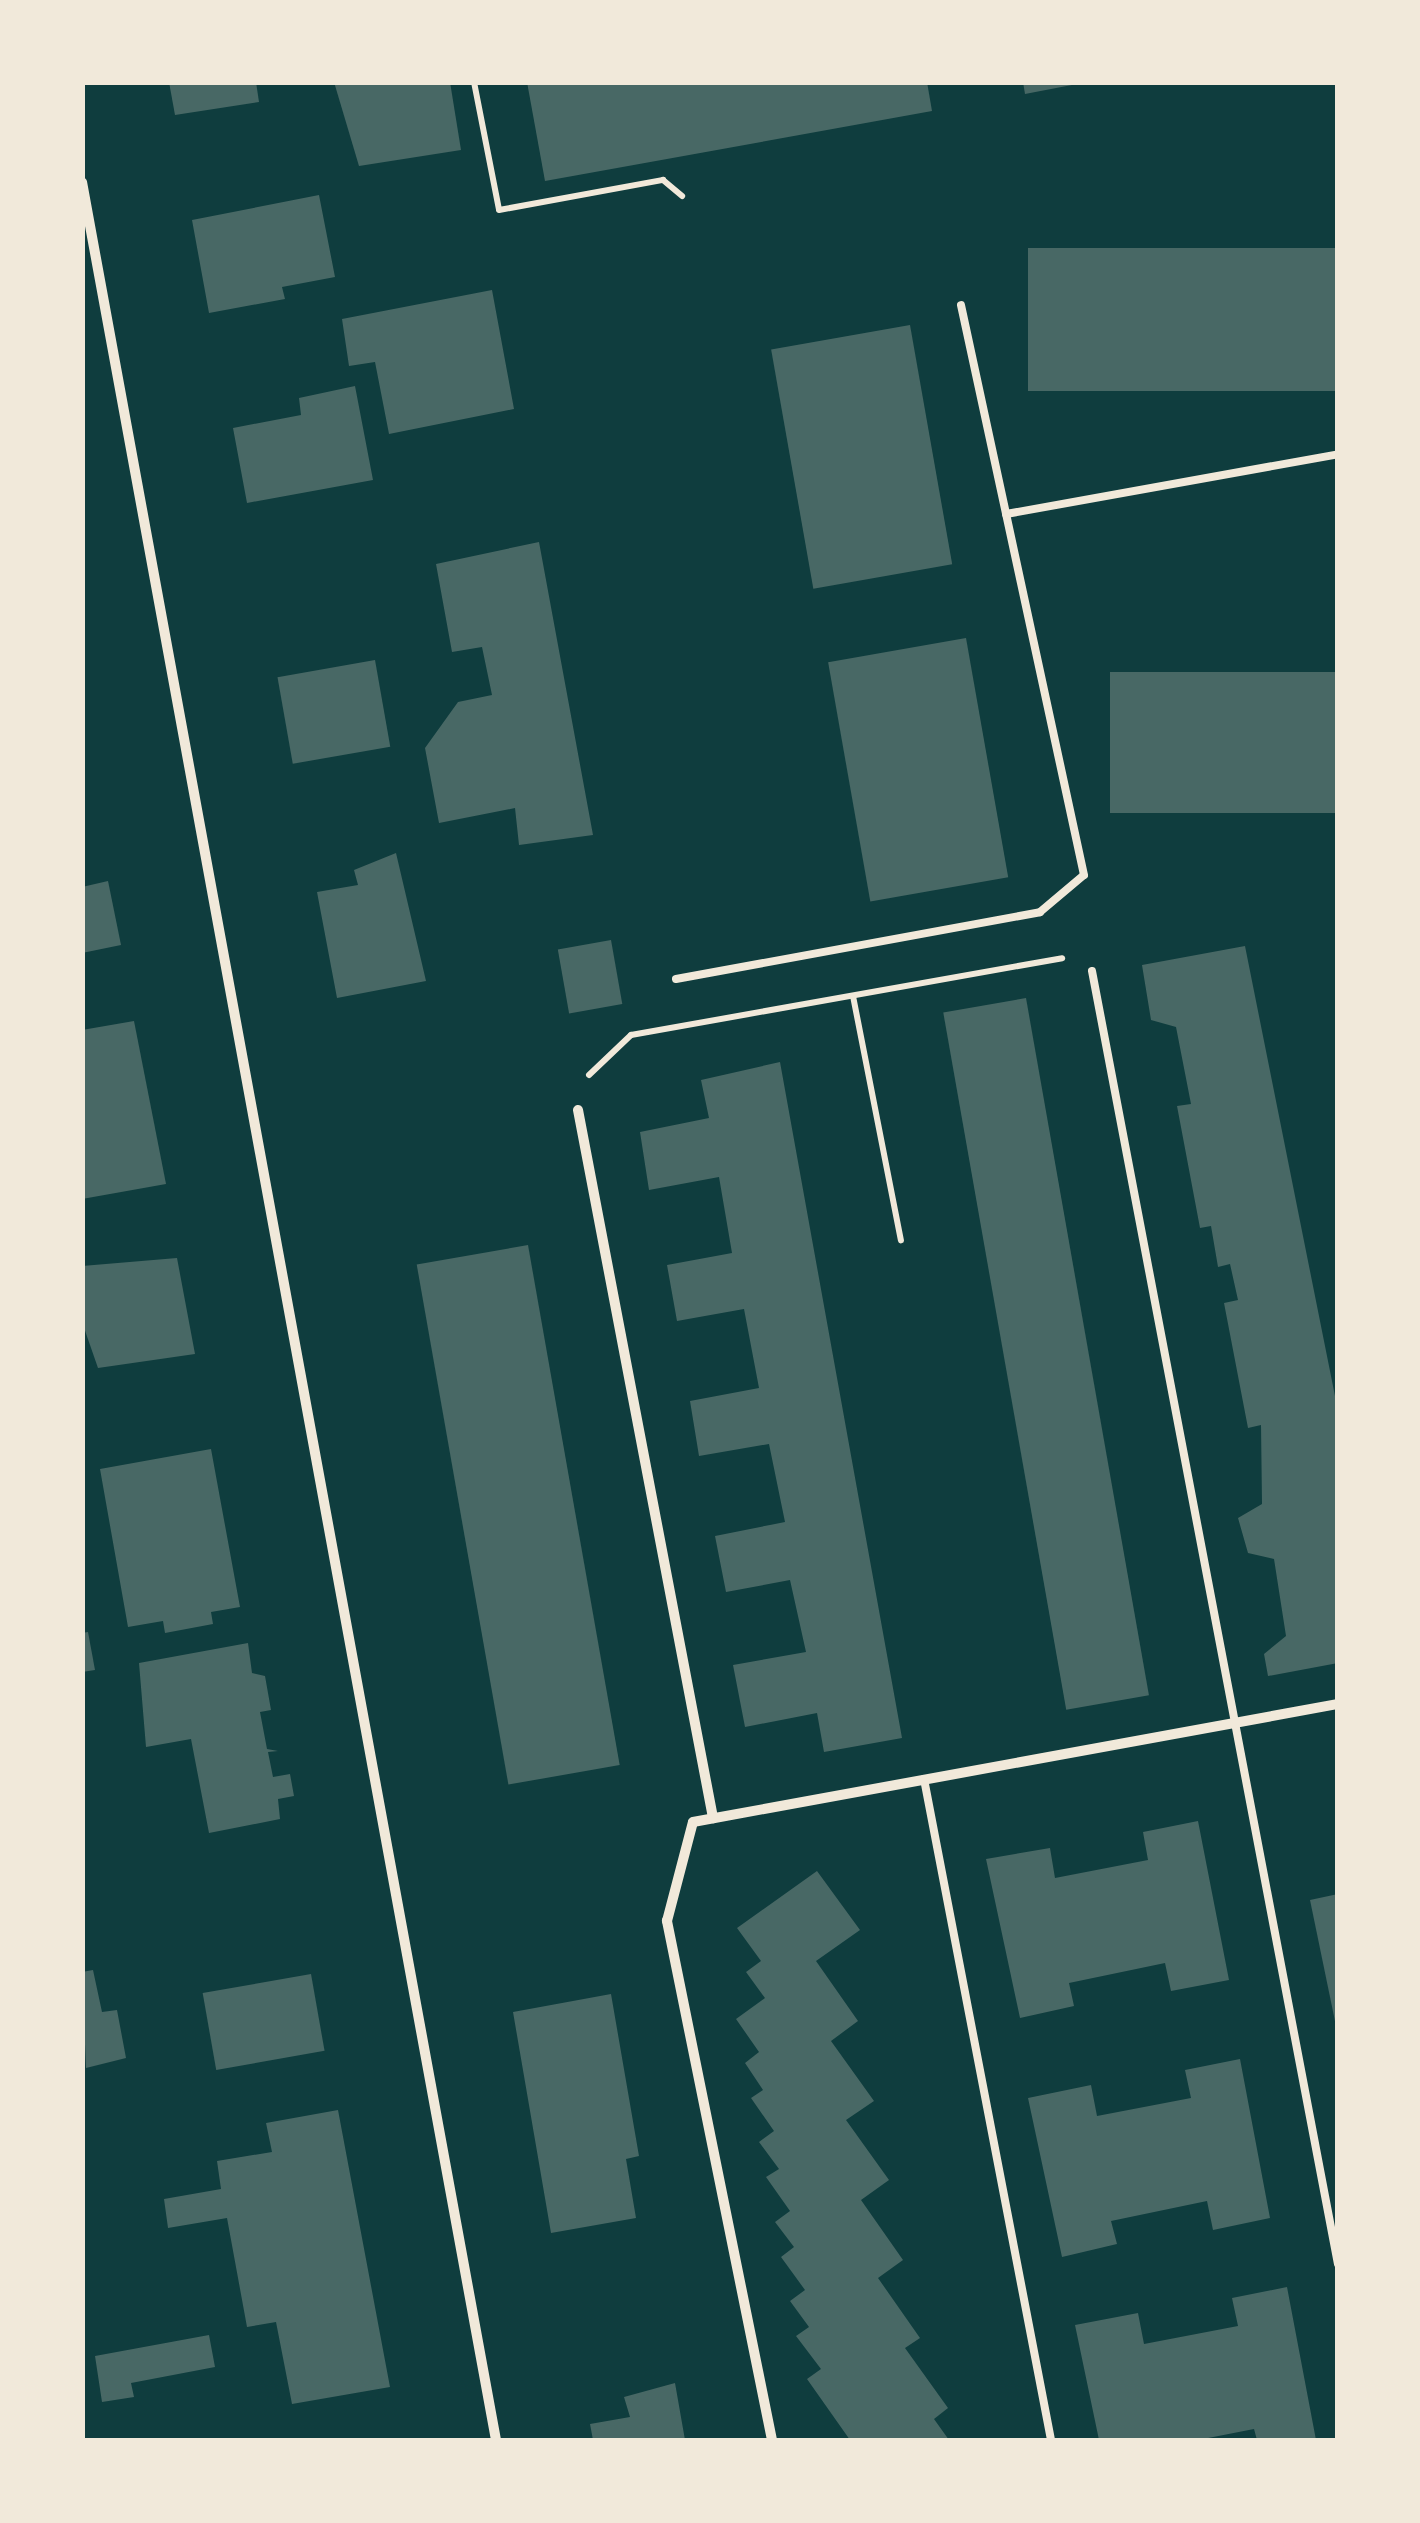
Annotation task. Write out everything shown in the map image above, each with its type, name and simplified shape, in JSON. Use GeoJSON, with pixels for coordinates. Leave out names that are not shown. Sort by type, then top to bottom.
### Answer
{"type":"FeatureCollection","features":[{"type":"Feature","properties":{"kind":"street"},"geometry":{"type":"LineString","coordinates":[[82,182],[496,2440]]}},
{"type":"Feature","properties":{"kind":"street"},"geometry":{"type":"LineString","coordinates":[[578,1110],[713,1818]]}},
{"type":"Feature","properties":{"kind":"street"},"geometry":{"type":"LineString","coordinates":[[772,2440],[667,1921],[693,1822],[1338,1704]]}},
{"type":"Feature","properties":{"kind":"lane"},"geometry":{"type":"LineString","coordinates":[[676,979],[1040,912],[1084,875],[962,306]]}},
{"type":"Feature","properties":{"kind":"lane"},"geometry":{"type":"LineString","coordinates":[[1006,514],[1338,454]]}},
{"type":"Feature","properties":{"kind":"lane"},"geometry":{"type":"LineString","coordinates":[[1092,971],[1231,1723],[1338,2264]]}},
{"type":"Feature","properties":{"kind":"lane"},"geometry":{"type":"LineString","coordinates":[[924,1780],[1051,2440]]}},
{"type":"Feature","properties":{"kind":"path"},"geometry":{"type":"LineString","coordinates":[[474,82],[499,210],[663,180],[682,196]]}},
{"type":"Feature","properties":{"kind":"path"},"geometry":{"type":"LineString","coordinates":[[578,1110],[592,1067],[631,1035],[1070,957],[1092,971]]}},
{"type":"Feature","properties":{"kind":"path"},"geometry":{"type":"LineString","coordinates":[[853,996],[902,1240]]}},
{"type":"Feature","properties":{"kind":"building"},"geometry":{"type":"Polygon","coordinates":[[[169,82],[256,82],[259,102],[175,115],[169,82]]]}},
{"type":"Feature","properties":{"kind":"building"},"geometry":{"type":"Polygon","coordinates":[[[334,82],[450,82],[461,150],[359,166],[334,82]]]}},
{"type":"Feature","properties":{"kind":"building"},"geometry":{"type":"Polygon","coordinates":[[[527,82],[927,82],[932,111],[545,181],[527,82]]]}},
{"type":"Feature","properties":{"kind":"building"},"geometry":{"type":"Polygon","coordinates":[[[1023,82],[1077,82],[1077,84],[1025,94],[1023,82]]]}},
{"type":"Feature","properties":{"kind":"building"},"geometry":{"type":"Polygon","coordinates":[[[319,195],[335,277],[282,287],[285,299],[209,313],[192,220],[319,195]]]}},
{"type":"Feature","properties":{"kind":"building"},"geometry":{"type":"Polygon","coordinates":[[[1028,248],[1338,248],[1338,391],[1028,391],[1028,248]]]}},
{"type":"Feature","properties":{"kind":"building"},"geometry":{"type":"Polygon","coordinates":[[[492,290],[514,409],[389,434],[375,362],[349,366],[342,319],[492,290]]]}},
{"type":"Feature","properties":{"kind":"building"},"geometry":{"type":"Polygon","coordinates":[[[910,325],[952,564],[813,589],[771,349],[910,325]]]}},
{"type":"Feature","properties":{"kind":"building"},"geometry":{"type":"Polygon","coordinates":[[[355,386],[373,480],[247,503],[233,428],[301,415],[299,398],[355,386]]]}},
{"type":"Feature","properties":{"kind":"building"},"geometry":{"type":"Polygon","coordinates":[[[539,542],[593,835],[519,845],[515,808],[439,823],[425,748],[458,702],[492,695],[482,647],[452,652],[436,564],[539,542]]]}},
{"type":"Feature","properties":{"kind":"building"},"geometry":{"type":"Polygon","coordinates":[[[966,638],[1008,877],[870,902],[828,662],[966,638]]]}},
{"type":"Feature","properties":{"kind":"building"},"geometry":{"type":"Polygon","coordinates":[[[375,660],[390,747],[293,764],[278,677],[375,660]]]}},
{"type":"Feature","properties":{"kind":"building"},"geometry":{"type":"Polygon","coordinates":[[[1110,672],[1338,672],[1338,813],[1110,813],[1110,672]]]}},
{"type":"Feature","properties":{"kind":"building"},"geometry":{"type":"Polygon","coordinates":[[[396,853],[426,981],[337,998],[317,892],[358,885],[354,870],[396,853]]]}},
{"type":"Feature","properties":{"kind":"building"},"geometry":{"type":"Polygon","coordinates":[[[108,881],[121,945],[82,953],[82,887],[108,881]]]}},
{"type":"Feature","properties":{"kind":"building"},"geometry":{"type":"Polygon","coordinates":[[[611,940],[622,1004],[569,1013],[558,949],[611,940]]]}},
{"type":"Feature","properties":{"kind":"building"},"geometry":{"type":"Polygon","coordinates":[[[1245,946],[1338,1411],[1338,1663],[1268,1676],[1264,1654],[1286,1636],[1274,1559],[1248,1553],[1238,1518],[1262,1504],[1261,1425],[1248,1428],[1224,1303],[1238,1300],[1230,1264],[1218,1267],[1211,1226],[1200,1228],[1177,1106],[1191,1104],[1176,1027],[1151,1020],[1142,965],[1245,946]]]}},
{"type":"Feature","properties":{"kind":"building"},"geometry":{"type":"Polygon","coordinates":[[[1026,998],[1149,1695],[1066,1710],[943,1013],[1026,998]]]}},
{"type":"Feature","properties":{"kind":"building"},"geometry":{"type":"Polygon","coordinates":[[[134,1021],[166,1184],[82,1199],[82,1030],[134,1021]]]}},
{"type":"Feature","properties":{"kind":"building"},"geometry":{"type":"Polygon","coordinates":[[[780,1062],[902,1738],[824,1752],[817,1713],[745,1727],[733,1665],[806,1652],[790,1580],[726,1592],[715,1536],[785,1522],[769,1444],[699,1456],[690,1401],[759,1388],[744,1309],[677,1321],[667,1265],[732,1253],[719,1177],[649,1190],[640,1132],[709,1118],[701,1080],[780,1062]]]}},
{"type":"Feature","properties":{"kind":"building"},"geometry":{"type":"Polygon","coordinates":[[[528,1245],[620,1765],[508,1785],[417,1265],[528,1245]]]}},
{"type":"Feature","properties":{"kind":"building"},"geometry":{"type":"Polygon","coordinates":[[[177,1258],[195,1354],[98,1368],[82,1322],[82,1266],[177,1258]]]}},
{"type":"Feature","properties":{"kind":"building"},"geometry":{"type":"Polygon","coordinates":[[[211,1449],[240,1607],[211,1612],[213,1624],[165,1633],[163,1621],[128,1627],[100,1469],[211,1449]]]}},
{"type":"Feature","properties":{"kind":"building"},"geometry":{"type":"Polygon","coordinates":[[[88,1632],[95,1670],[82,1672],[82,1633],[88,1632]]]}},
{"type":"Feature","properties":{"kind":"building"},"geometry":{"type":"Polygon","coordinates":[[[248,1643],[252,1673],[265,1676],[271,1710],[260,1712],[267,1749],[278,1751],[268,1752],[273,1777],[290,1774],[294,1796],[278,1799],[280,1819],[209,1833],[191,1739],[146,1747],[139,1663],[248,1643]]]}},
{"type":"Feature","properties":{"kind":"building"},"geometry":{"type":"Polygon","coordinates":[[[1198,1821],[1229,1980],[1171,1991],[1165,1963],[1069,1983],[1074,2006],[1020,2018],[986,1859],[1050,1848],[1055,1878],[1148,1860],[1143,1832],[1198,1821]]]}},
{"type":"Feature","properties":{"kind":"building"},"geometry":{"type":"Polygon","coordinates":[[[817,1871],[860,1930],[816,1961],[858,2021],[831,2041],[874,2101],[846,2120],[889,2180],[861,2200],[903,2260],[878,2278],[920,2338],[905,2348],[948,2408],[934,2419],[949,2440],[850,2440],[807,2379],[821,2369],[796,2336],[809,2327],[790,2301],[805,2290],[781,2257],[794,2247],[775,2222],[790,2211],[766,2177],[779,2169],[759,2142],[774,2131],[751,2098],[763,2090],[745,2063],[759,2052],[736,2019],[765,1998],[746,1972],[761,1961],[737,1928],[817,1871]]]}},
{"type":"Feature","properties":{"kind":"building"},"geometry":{"type":"Polygon","coordinates":[[[1338,1894],[1338,2026],[1336,2026],[1310,1900],[1338,1894]]]}},
{"type":"Feature","properties":{"kind":"building"},"geometry":{"type":"Polygon","coordinates":[[[93,1970],[102,2012],[117,2010],[126,2058],[86,2068],[82,1972],[93,1970]]]}},
{"type":"Feature","properties":{"kind":"building"},"geometry":{"type":"Polygon","coordinates":[[[311,1974],[325,2051],[216,2070],[203,1993],[311,1974]]]}},
{"type":"Feature","properties":{"kind":"building"},"geometry":{"type":"Polygon","coordinates":[[[611,1994],[639,2156],[626,2159],[636,2218],[551,2233],[513,2012],[611,1994]]]}},
{"type":"Feature","properties":{"kind":"building"},"geometry":{"type":"Polygon","coordinates":[[[1240,2059],[1270,2218],[1213,2230],[1207,2201],[1111,2221],[1117,2244],[1062,2257],[1028,2098],[1091,2085],[1097,2116],[1191,2098],[1185,2070],[1240,2059]]]}},
{"type":"Feature","properties":{"kind":"building"},"geometry":{"type":"Polygon","coordinates":[[[338,2110],[390,2387],[292,2404],[276,2322],[247,2327],[227,2218],[168,2228],[164,2199],[221,2189],[217,2161],[272,2152],[266,2123],[338,2110]]]}},
{"type":"Feature","properties":{"kind":"building"},"geometry":{"type":"Polygon","coordinates":[[[1287,2287],[1316,2440],[1257,2440],[1254,2429],[1198,2440],[1099,2440],[1075,2325],[1138,2313],[1144,2344],[1238,2326],[1232,2298],[1287,2287]]]}},
{"type":"Feature","properties":{"kind":"building"},"geometry":{"type":"Polygon","coordinates":[[[209,2335],[215,2367],[131,2383],[134,2397],[102,2402],[95,2356],[209,2335]]]}},
{"type":"Feature","properties":{"kind":"building"},"geometry":{"type":"Polygon","coordinates":[[[675,2383],[685,2440],[593,2440],[590,2424],[630,2417],[624,2397],[675,2383]]]}}]}
